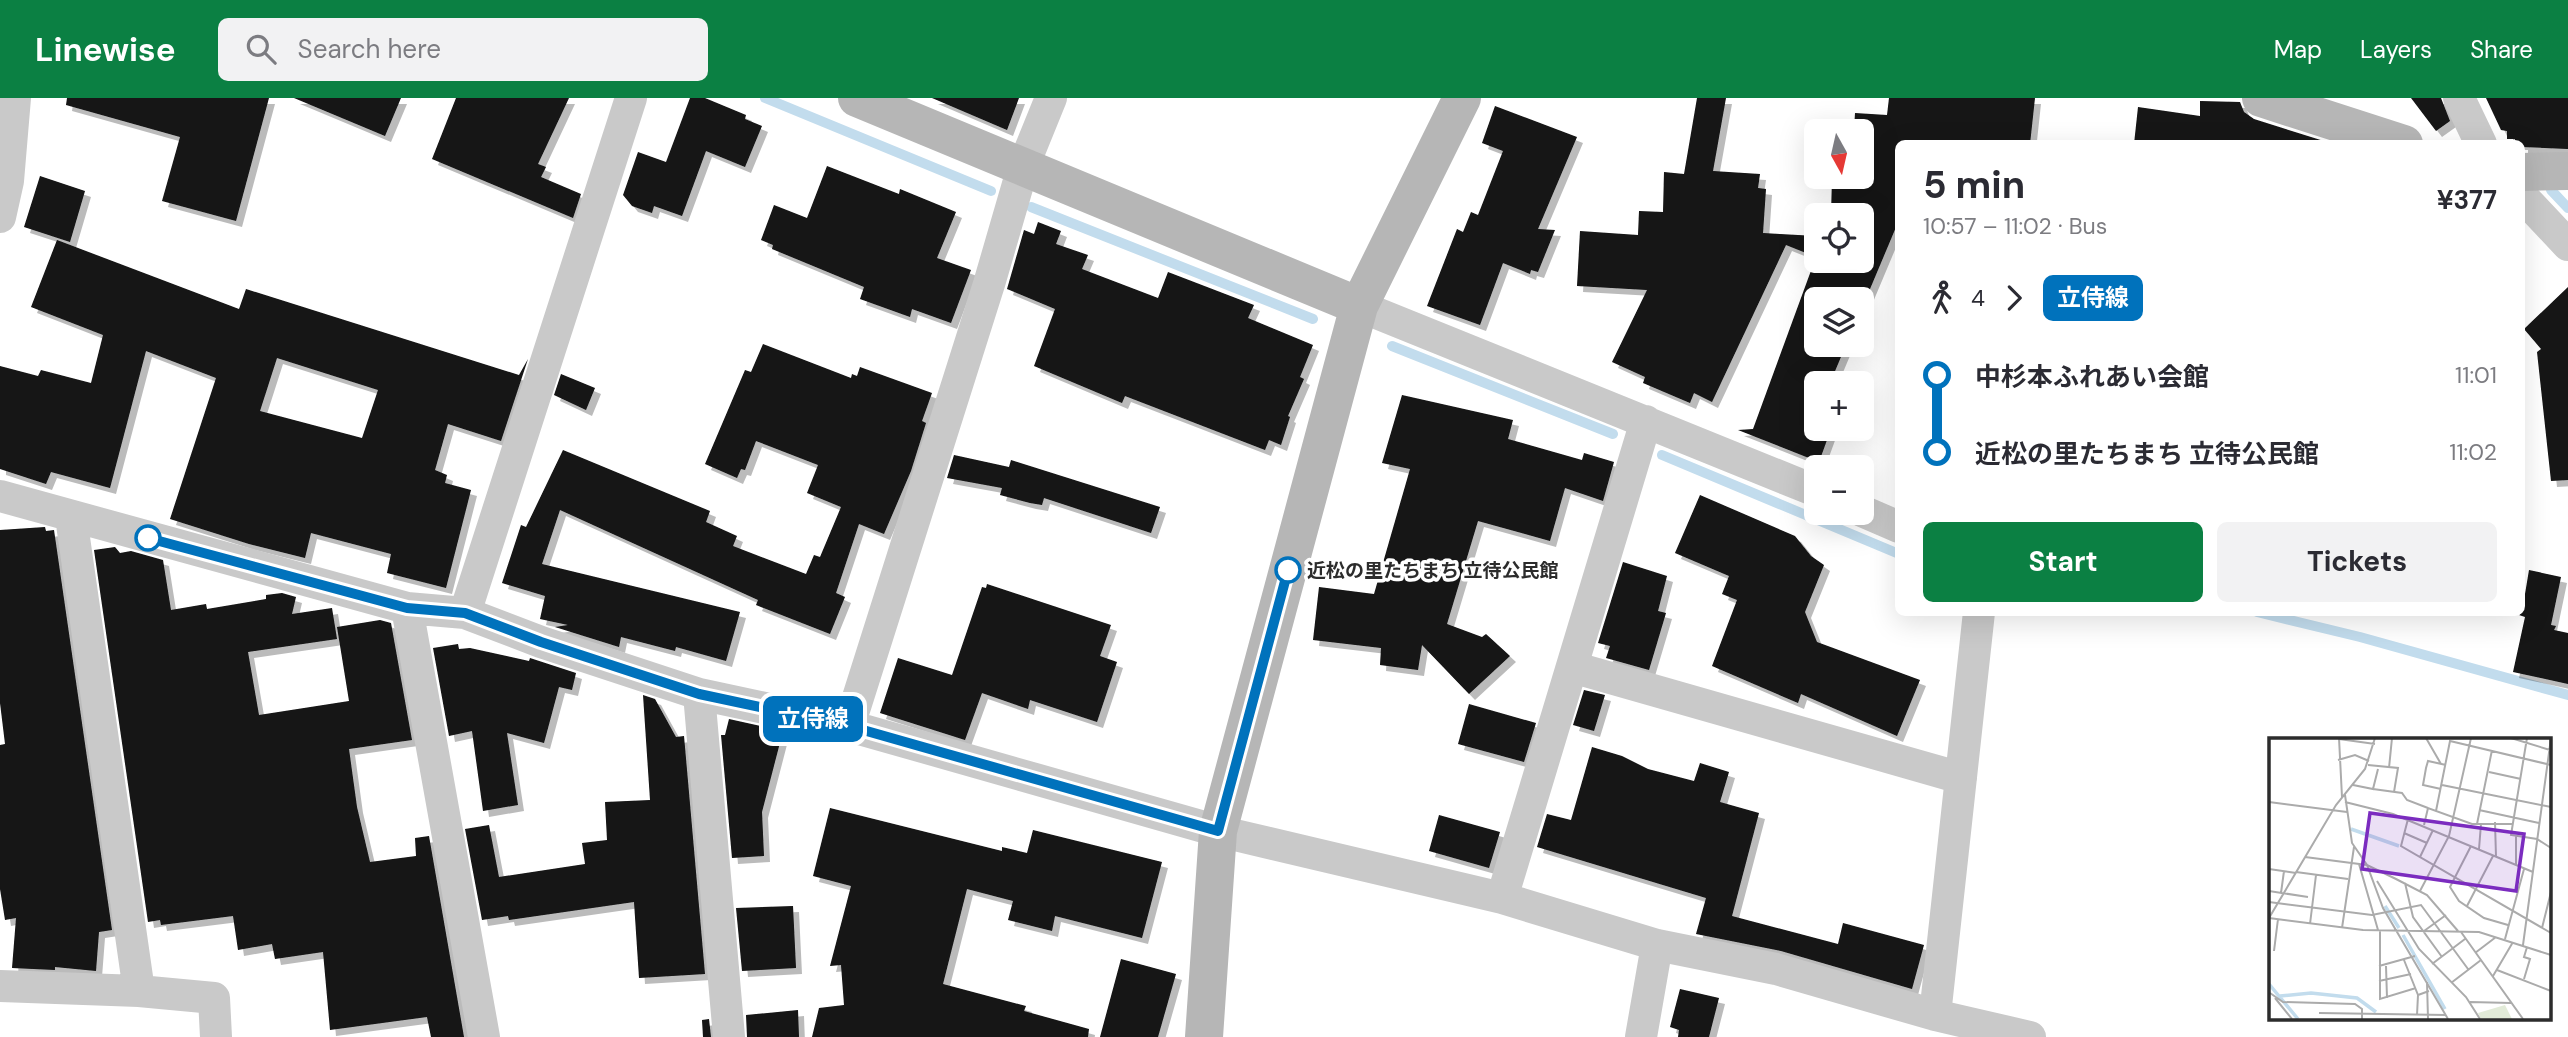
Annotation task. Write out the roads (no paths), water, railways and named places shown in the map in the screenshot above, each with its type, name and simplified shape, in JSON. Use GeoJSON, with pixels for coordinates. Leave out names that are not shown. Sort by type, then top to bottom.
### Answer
{"type":"FeatureCollection","features":[{"type":"Feature","properties":{"kind":"street"},"geometry":{"type":"LineString","coordinates":[[0,217],[8,181],[15,98]]}},
{"type":"Feature","properties":{"kind":"street"},"geometry":{"type":"LineString","coordinates":[[465,613],[631,98]]}},
{"type":"Feature","properties":{"kind":"street"},"geometry":{"type":"LineString","coordinates":[[857,98],[1359,306],[1804,486]]}},
{"type":"Feature","properties":{"kind":"street"},"geometry":{"type":"LineString","coordinates":[[849,726],[989,284],[1023,167],[1051,98]]}},
{"type":"Feature","properties":{"kind":"street"},"geometry":{"type":"LineString","coordinates":[[1204,1037],[1218,831],[1359,306],[1462,98]]}},
{"type":"Feature","properties":{"kind":"street"},"geometry":{"type":"LineString","coordinates":[[2261,98],[2392,140]]}},
{"type":"Feature","properties":{"kind":"street"},"geometry":{"type":"LineString","coordinates":[[2459,98],[2479,140]]}},
{"type":"Feature","properties":{"kind":"street"},"geometry":{"type":"LineString","coordinates":[[2525,172],[2568,171]]}},
{"type":"Feature","properties":{"kind":"street"},"geometry":{"type":"LineString","coordinates":[[2525,199],[2568,246]]}},
{"type":"Feature","properties":{"kind":"street"},"geometry":{"type":"LineString","coordinates":[[1502,898],[1646,421]]}},
{"type":"Feature","properties":{"kind":"street"},"geometry":{"type":"LineString","coordinates":[[0,496],[407,608],[465,613],[541,642],[699,694],[849,726],[1218,831],[1502,898],[1657,945],[1776,969],[1935,1015],[2030,1037]]}},
{"type":"Feature","properties":{"kind":"street"},"geometry":{"type":"LineString","coordinates":[[1874,516],[1895,525]]}},
{"type":"Feature","properties":{"kind":"street"},"geometry":{"type":"LineString","coordinates":[[71,517],[139,991]]}},
{"type":"Feature","properties":{"kind":"street"},"geometry":{"type":"LineString","coordinates":[[407,608],[484,1037]]}},
{"type":"Feature","properties":{"kind":"street"},"geometry":{"type":"LineString","coordinates":[[1935,1015],[1979,616]]}},
{"type":"Feature","properties":{"kind":"street"},"geometry":{"type":"LineString","coordinates":[[1572,667],[1961,778]]}},
{"type":"Feature","properties":{"kind":"street"},"geometry":{"type":"LineString","coordinates":[[699,694],[729,1037]]}},
{"type":"Feature","properties":{"kind":"street"},"geometry":{"type":"LineString","coordinates":[[1641,1037],[1657,945]]}},
{"type":"Feature","properties":{"kind":"street"},"geometry":{"type":"LineString","coordinates":[[0,986],[139,991],[214,998],[216,1037]]}},
{"type":"Feature","properties":{"kind":"waterway"},"geometry":{"type":"LineString","coordinates":[[765,98],[991,191]]}},
{"type":"Feature","properties":{"kind":"waterway"},"geometry":{"type":"LineString","coordinates":[[2551,190],[2568,208]]}},
{"type":"Feature","properties":{"kind":"waterway"},"geometry":{"type":"LineString","coordinates":[[1031,207],[1313,319]]}},
{"type":"Feature","properties":{"kind":"waterway"},"geometry":{"type":"LineString","coordinates":[[1392,346],[1613,434]]}},
{"type":"Feature","properties":{"kind":"waterway"},"geometry":{"type":"LineString","coordinates":[[1662,455],[1895,552]]}},
{"type":"Feature","properties":{"kind":"waterway"},"geometry":{"type":"LineString","coordinates":[[2273,616],[2360,637],[2568,695]]}},
{"type":"Feature","properties":{"kind":"place","name":"近松の里たちまち 立待公民館"},"geometry":{"type":"Point","coordinates":[1288,570]}}]}
